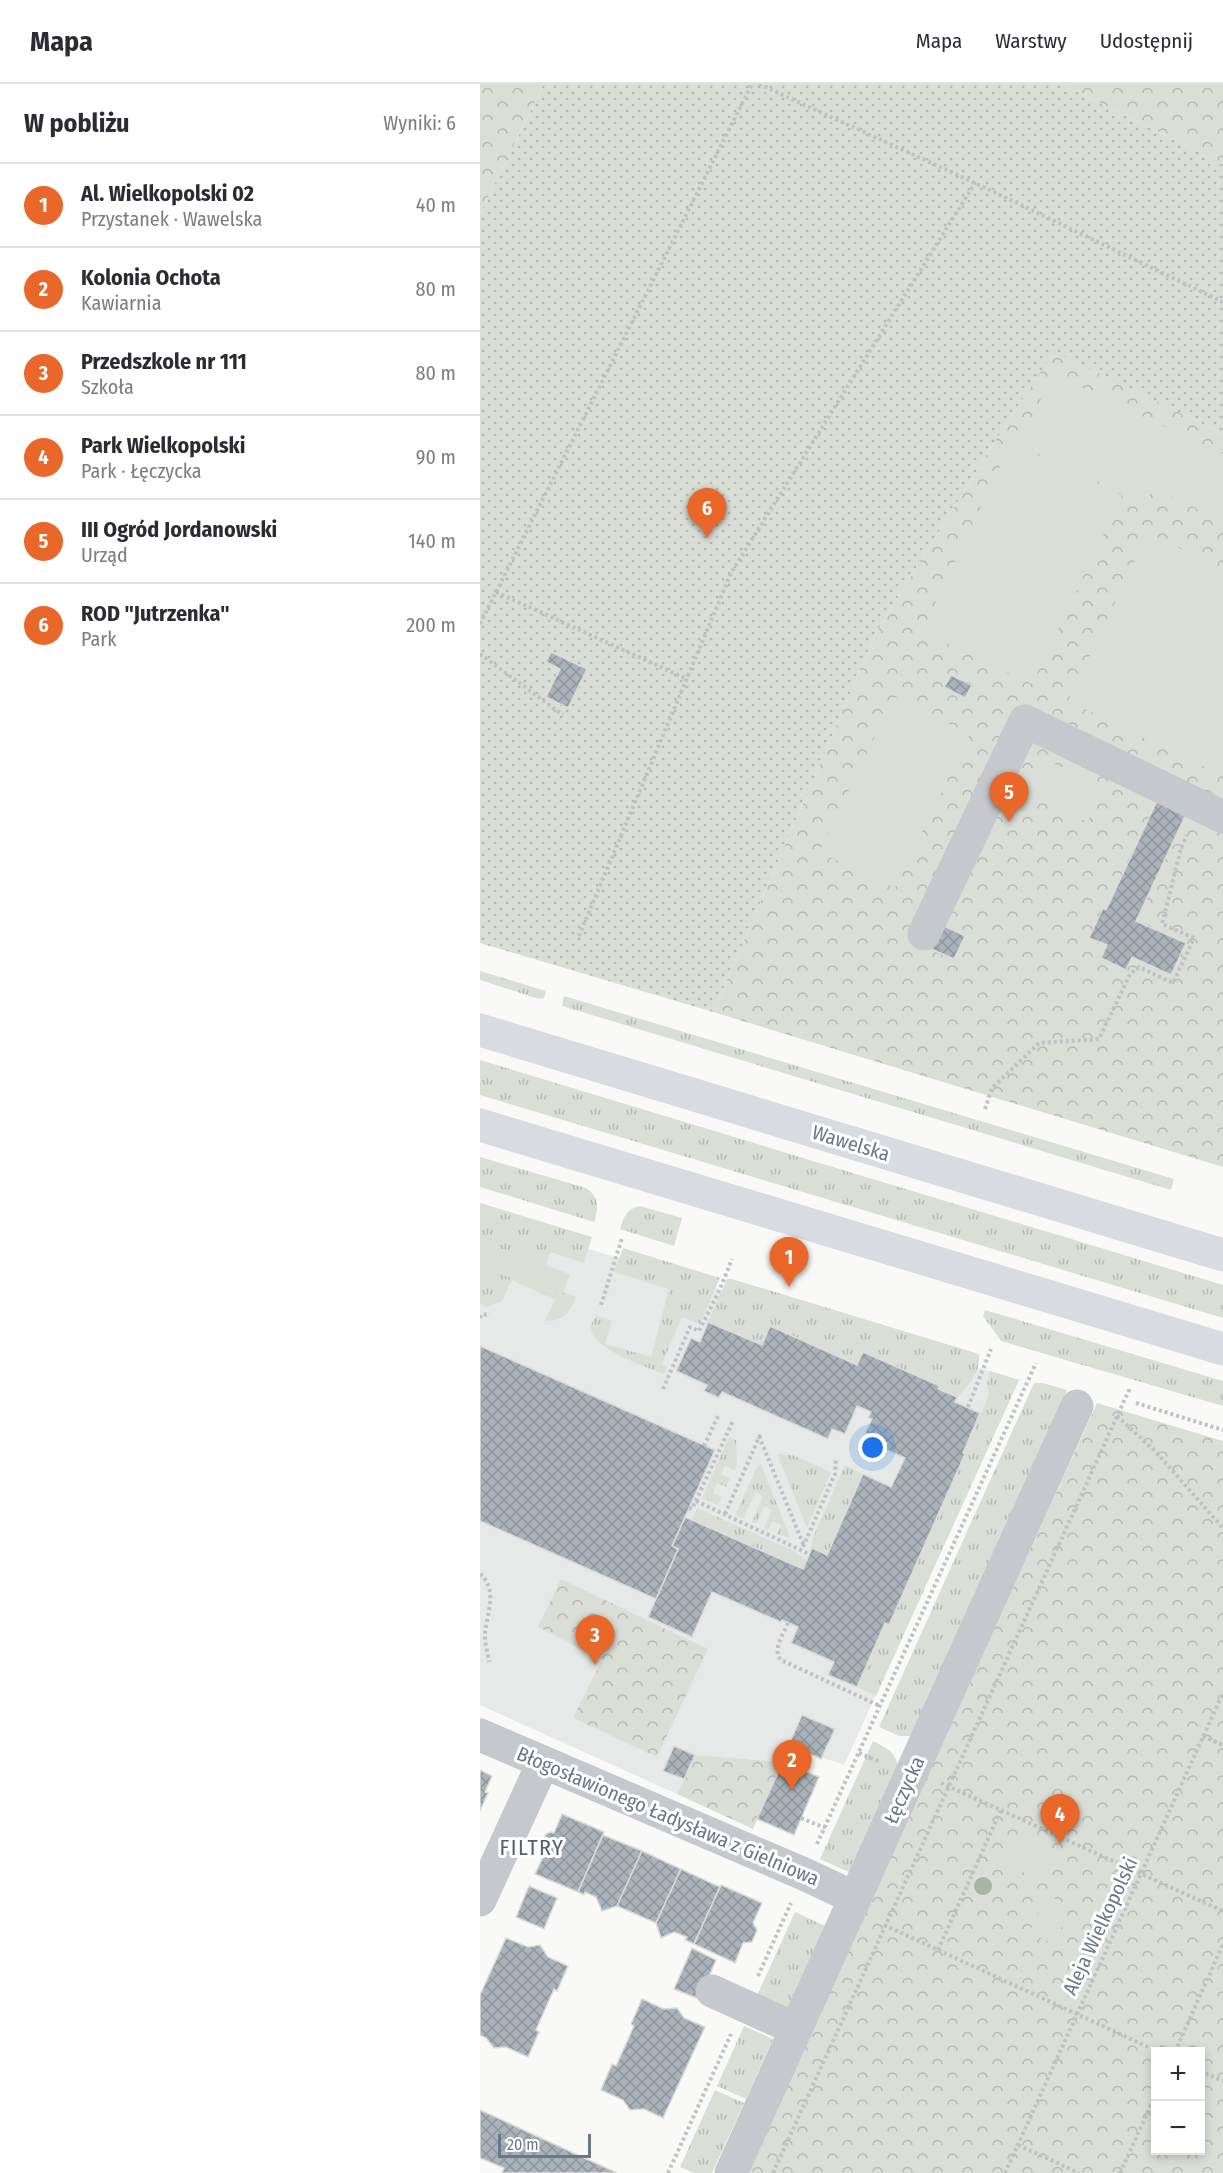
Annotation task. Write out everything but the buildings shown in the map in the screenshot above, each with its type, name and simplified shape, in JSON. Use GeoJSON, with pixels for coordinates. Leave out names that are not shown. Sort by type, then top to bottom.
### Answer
{"type":"FeatureCollection","features":[{"type":"Feature","properties":{"kind":"main road","name":"Wawelska"},"geometry":{"type":"LineString","coordinates":[[480,1030],[1223,1255]]}},
{"type":"Feature","properties":{"kind":"main road"},"geometry":{"type":"LineString","coordinates":[[480,1125],[1223,1349]]}},
{"type":"Feature","properties":{"kind":"street"},"geometry":{"type":"LineString","coordinates":[[924,934],[1025,721],[1212,811]]}},
{"type":"Feature","properties":{"kind":"street","name":"Łęczycka"},"geometry":{"type":"LineString","coordinates":[[731,2173],[1077,1406]]}},
{"type":"Feature","properties":{"kind":"street","name":"Błogosławionego Ładysława z Gielniowa"},"geometry":{"type":"LineString","coordinates":[[480,1735],[804,1874],[850,1908]]}},
{"type":"Feature","properties":{"kind":"street"},"geometry":{"type":"LineString","coordinates":[[480,1900],[543,1763]]}},
{"type":"Feature","properties":{"kind":"street"},"geometry":{"type":"LineString","coordinates":[[712,1990],[796,2029]]}},
{"type":"Feature","properties":{"kind":"path"},"geometry":{"type":"LineString","coordinates":[[480,624],[752,84]]}},
{"type":"Feature","properties":{"kind":"path"},"geometry":{"type":"LineString","coordinates":[[759,84],[975,183],[1223,302]]}},
{"type":"Feature","properties":{"kind":"path"},"geometry":{"type":"LineString","coordinates":[[579,936],[731,573],[975,183]]}},
{"type":"Feature","properties":{"kind":"path"},"geometry":{"type":"LineString","coordinates":[[496,592],[687,680]]}},
{"type":"Feature","properties":{"kind":"path"},"geometry":{"type":"LineString","coordinates":[[480,654],[563,715]]}},
{"type":"Feature","properties":{"kind":"path"},"geometry":{"type":"LineString","coordinates":[[1160,931],[1181,848],[1212,811]]}},
{"type":"Feature","properties":{"kind":"path"},"geometry":{"type":"LineString","coordinates":[[985,1109],[992,1088],[1039,1043],[1099,1039],[1130,974],[1139,967],[1173,983],[1194,939],[1161,924]]}},
{"type":"Feature","properties":{"kind":"path"},"geometry":{"type":"LineString","coordinates":[[601,1305],[622,1238]]}},
{"type":"Feature","properties":{"kind":"path"},"geometry":{"type":"LineString","coordinates":[[663,1389],[690,1326],[699,1331],[732,1259]]}},
{"type":"Feature","properties":{"kind":"path"},"geometry":{"type":"LineString","coordinates":[[480,1318],[481,1315],[490,1314]]}},
{"type":"Feature","properties":{"kind":"path"},"geometry":{"type":"LineString","coordinates":[[968,1407],[991,1349]]}},
{"type":"Feature","properties":{"kind":"path"},"geometry":{"type":"LineString","coordinates":[[668,2173],[1036,1363]]}},
{"type":"Feature","properties":{"kind":"path"},"geometry":{"type":"LineString","coordinates":[[773,2173],[1130,1388]]}},
{"type":"Feature","properties":{"kind":"path"},"geometry":{"type":"LineString","coordinates":[[1136,1403],[1223,1430]]}},
{"type":"Feature","properties":{"kind":"path"},"geometry":{"type":"LineString","coordinates":[[705,1446],[719,1414]]}},
{"type":"Feature","properties":{"kind":"path"},"geometry":{"type":"LineString","coordinates":[[1117,1416],[1156,1452],[1223,1528]]}},
{"type":"Feature","properties":{"kind":"path"},"geometry":{"type":"LineString","coordinates":[[689,1508],[692,1509],[733,1421]]}},
{"type":"Feature","properties":{"kind":"path"},"geometry":{"type":"LineString","coordinates":[[725,1514],[760,1435],[803,1548]]}},
{"type":"Feature","properties":{"kind":"path"},"geometry":{"type":"LineString","coordinates":[[803,1548],[835,1474],[836,1460]]}},
{"type":"Feature","properties":{"kind":"path"},"geometry":{"type":"LineString","coordinates":[[696,1501],[803,1548],[809,1554]]}},
{"type":"Feature","properties":{"kind":"path"},"geometry":{"type":"LineString","coordinates":[[480,1574],[485,1578],[489,1588],[490,1600],[485,1636],[489,1662]]}},
{"type":"Feature","properties":{"kind":"path"},"geometry":{"type":"LineString","coordinates":[[788,1623],[776,1651],[781,1660],[880,1706]]}},
{"type":"Feature","properties":{"kind":"path","name":"Aleja Wielkopolski"},"geometry":{"type":"LineString","coordinates":[[1005,2173],[1223,1693]]}},
{"type":"Feature","properties":{"kind":"path"},"geometry":{"type":"LineString","coordinates":[[1203,1736],[1223,1745]]}},
{"type":"Feature","properties":{"kind":"path"},"geometry":{"type":"LineString","coordinates":[[859,1753],[910,1776],[930,1778],[1223,1911]]}},
{"type":"Feature","properties":{"kind":"path"},"geometry":{"type":"LineString","coordinates":[[938,1950],[1001,1810]]}},
{"type":"Feature","properties":{"kind":"path"},"geometry":{"type":"LineString","coordinates":[[801,1818],[825,1828]]}},
{"type":"Feature","properties":{"kind":"path"},"geometry":{"type":"LineString","coordinates":[[850,1908],[1151,2048]]}},
{"type":"Feature","properties":{"kind":"path"},"geometry":{"type":"LineString","coordinates":[[1177,2047],[1223,1944]]}},
{"type":"Feature","properties":{"kind":"path"},"geometry":{"type":"LineString","coordinates":[[1205,2073],[1223,2081]]}},
{"type":"Feature","properties":{"kind":"path"},"geometry":{"type":"LineString","coordinates":[[1120,2173],[1152,2101]]}},
{"type":"Feature","properties":{"kind":"path"},"geometry":{"type":"LineString","coordinates":[[1017,2145],[1079,2173]]}},
{"type":"Feature","properties":{"kind":"shaded area"},"geometry":{"type":"Polygon","coordinates":[[[480,1216],[1019,1380],[844,1765],[823,1759],[789,1744],[783,1762],[695,1755],[677,1794],[480,1705],[480,1216]]]}},
{"type":"Feature","properties":{"kind":"green space"},"geometry":{"type":"Polygon","coordinates":[[[480,84],[544,84],[480,214],[480,84]]]}},
{"type":"Feature","properties":{"kind":"green space"},"geometry":{"type":"Polygon","coordinates":[[[544,84],[1061,84],[1223,164],[1223,434],[1054,351],[877,631],[713,1012],[480,943],[480,214],[544,84]]]}},
{"type":"Feature","properties":{"kind":"green space"},"geometry":{"type":"Polygon","coordinates":[[[1061,84],[1223,84],[1223,164],[1061,84]]]}},
{"type":"Feature","properties":{"kind":"green space"},"geometry":{"type":"Polygon","coordinates":[[[1054,350],[1223,434],[1223,1167],[713,1012],[877,631],[1054,350]]]}},
{"type":"Feature","properties":{"kind":"green space"},"geometry":{"type":"Polygon","coordinates":[[[1053,374],[1223,454],[1223,521],[1153,488],[1145,504],[1019,444],[1053,374]]]}},
{"type":"Feature","properties":{"kind":"green space"},"geometry":{"type":"Polygon","coordinates":[[[1011,443],[1122,495],[1032,684],[922,631],[1011,443]]]}},
{"type":"Feature","properties":{"kind":"green space"},"geometry":{"type":"Polygon","coordinates":[[[1148,533],[1223,569],[1223,776],[1068,701],[1148,533]]]}},
{"type":"Feature","properties":{"kind":"green space"},"geometry":{"type":"Polygon","coordinates":[[[894,697],[970,734],[895,888],[819,852],[894,697]]]}},
{"type":"Feature","properties":{"kind":"green space"},"geometry":{"type":"Polygon","coordinates":[[[1039,757],[1104,786],[1088,822],[1024,793],[1039,757]]]}},
{"type":"Feature","properties":{"kind":"green space"},"geometry":{"type":"Polygon","coordinates":[[[480,971],[546,991],[544,998],[539,999],[480,980],[480,971]]]}},
{"type":"Feature","properties":{"kind":"green space"},"geometry":{"type":"Polygon","coordinates":[[[564,996],[1174,1179],[1171,1190],[562,1006],[564,996]]]}},
{"type":"Feature","properties":{"kind":"green space"},"geometry":{"type":"Polygon","coordinates":[[[480,1060],[1223,1285],[1223,1318],[480,1095],[480,1060]]]}},
{"type":"Feature","properties":{"kind":"green space"},"geometry":{"type":"Polygon","coordinates":[[[480,1157],[586,1188],[597,1203],[594,1222],[480,1187],[480,1157]]]}},
{"type":"Feature","properties":{"kind":"green space"},"geometry":{"type":"Polygon","coordinates":[[[480,1203],[592,1237],[584,1263],[550,1252],[546,1265],[480,1241],[480,1203]]]}},
{"type":"Feature","properties":{"kind":"green space"},"geometry":{"type":"Polygon","coordinates":[[[640,1206],[682,1218],[674,1246],[620,1229],[629,1211],[640,1206]]]}},
{"type":"Feature","properties":{"kind":"green space"},"geometry":{"type":"Polygon","coordinates":[[[480,1241],[570,1274],[562,1296],[480,1266],[480,1241]]]}},
{"type":"Feature","properties":{"kind":"green space"},"geometry":{"type":"Polygon","coordinates":[[[623,1248],[720,1278],[700,1324],[682,1317],[662,1364],[668,1367],[664,1374],[614,1352],[593,1335],[591,1326],[597,1316],[612,1321],[605,1344],[651,1357],[669,1289],[614,1272],[623,1248]]]}},
{"type":"Feature","properties":{"kind":"green space"},"geometry":{"type":"Polygon","coordinates":[[[480,1266],[561,1296],[564,1292],[576,1297],[565,1315],[557,1320],[545,1321],[555,1300],[512,1280],[502,1301],[487,1307],[480,1304],[480,1266]]]}},
{"type":"Feature","properties":{"kind":"green space"},"geometry":{"type":"Polygon","coordinates":[[[727,1279],[979,1354],[976,1372],[957,1397],[938,1389],[939,1386],[864,1352],[857,1365],[770,1327],[762,1345],[708,1322],[727,1279]]]}},
{"type":"Feature","properties":{"kind":"green space"},"geometry":{"type":"Polygon","coordinates":[[[985,1310],[1223,1381],[1223,1406],[1001,1341],[983,1316],[985,1310]]]}},
{"type":"Feature","properties":{"kind":"green space"},"geometry":{"type":"Polygon","coordinates":[[[990,1371],[1019,1380],[876,1696],[857,1687],[885,1623],[888,1625],[989,1395],[987,1384],[990,1371]]]}},
{"type":"Feature","properties":{"kind":"green space"},"geometry":{"type":"Polygon","coordinates":[[[1034,1383],[1043,1383],[1067,1390],[911,1736],[899,1736],[879,1727],[1034,1383]]]}},
{"type":"Feature","properties":{"kind":"green space"},"geometry":{"type":"Polygon","coordinates":[[[1097,1403],[1223,1441],[1223,2173],[747,2173],[1097,1403]]]}},
{"type":"Feature","properties":{"kind":"green space"},"geometry":{"type":"Polygon","coordinates":[[[729,1437],[736,1440],[737,1462],[735,1470],[725,1466],[721,1474],[730,1479],[726,1487],[717,1483],[713,1493],[722,1497],[718,1505],[702,1498],[729,1437]]]}},
{"type":"Feature","properties":{"kind":"green space"},"geometry":{"type":"Polygon","coordinates":[[[777,1454],[792,1455],[831,1472],[807,1528],[777,1454]]]}},
{"type":"Feature","properties":{"kind":"green space"},"geometry":{"type":"Polygon","coordinates":[[[761,1464],[790,1538],[777,1534],[781,1525],[773,1521],[768,1530],[764,1528],[772,1510],[764,1506],[756,1524],[752,1522],[763,1496],[756,1492],[743,1519],[735,1515],[757,1467],[761,1464]]]}},
{"type":"Feature","properties":{"kind":"green space"},"geometry":{"type":"Polygon","coordinates":[[[845,1465],[863,1474],[827,1555],[812,1548],[812,1540],[845,1465]]]}},
{"type":"Feature","properties":{"kind":"green space"},"geometry":{"type":"Polygon","coordinates":[[[697,1508],[794,1551],[807,1560],[803,1569],[692,1519],[697,1508]]]}},
{"type":"Feature","properties":{"kind":"green space"},"geometry":{"type":"Polygon","coordinates":[[[561,1579],[708,1649],[657,1757],[573,1718],[602,1660],[538,1627],[561,1579]]]}},
{"type":"Feature","properties":{"kind":"green space"},"geometry":{"type":"Polygon","coordinates":[[[873,1741],[892,1753],[898,1766],[849,1872],[820,1859],[873,1741]]]}},
{"type":"Feature","properties":{"kind":"green space"},"geometry":{"type":"Polygon","coordinates":[[[695,1755],[783,1762],[753,1829],[677,1794],[695,1755]]]}},
{"type":"Feature","properties":{"kind":"green space"},"geometry":{"type":"Polygon","coordinates":[[[1017,1836],[1056,1854],[1044,1882],[1005,1864],[1017,1836]]]}},
{"type":"Feature","properties":{"kind":"green space"},"geometry":{"type":"Polygon","coordinates":[[[1047,1895],[1071,1906],[1054,1944],[1029,1933],[1047,1895]]]}},
{"type":"Feature","properties":{"kind":"green space"},"geometry":{"type":"Polygon","coordinates":[[[795,1912],[825,1926],[786,2012],[754,2002],[795,1912]]]}},
{"type":"Feature","properties":{"kind":"green space"},"geometry":{"type":"Polygon","coordinates":[[[744,2026],[773,2039],[746,2099],[717,2086],[744,2026]]]}},
{"type":"Feature","properties":{"kind":"green space"},"geometry":{"type":"Polygon","coordinates":[[[715,2090],[744,2103],[712,2173],[694,2173],[680,2167],[715,2090]]]}},
{"type":"Feature","properties":{"kind":"place","name":"ROD \"Jutrzenka\""},"geometry":{"type":"Point","coordinates":[707,538]}},
{"type":"Feature","properties":{"kind":"place","name":"III Ogród Jordanowski"},"geometry":{"type":"Point","coordinates":[1009,822]}},
{"type":"Feature","properties":{"kind":"place","name":"Al. Wielkopolski 02"},"geometry":{"type":"Point","coordinates":[789,1287]}},
{"type":"Feature","properties":{"kind":"place","name":"Przedszkole nr 111"},"geometry":{"type":"Point","coordinates":[595,1665]}},
{"type":"Feature","properties":{"kind":"place","name":"Kolonia Ochota"},"geometry":{"type":"Point","coordinates":[792,1790]}},
{"type":"Feature","properties":{"kind":"place","name":"Park Wielkopolski"},"geometry":{"type":"Point","coordinates":[1060,1844]}},
{"type":"Feature","properties":{"kind":"district","name":"FILTRY"},"geometry":{"type":"Point","coordinates":[532,1847]}}]}
